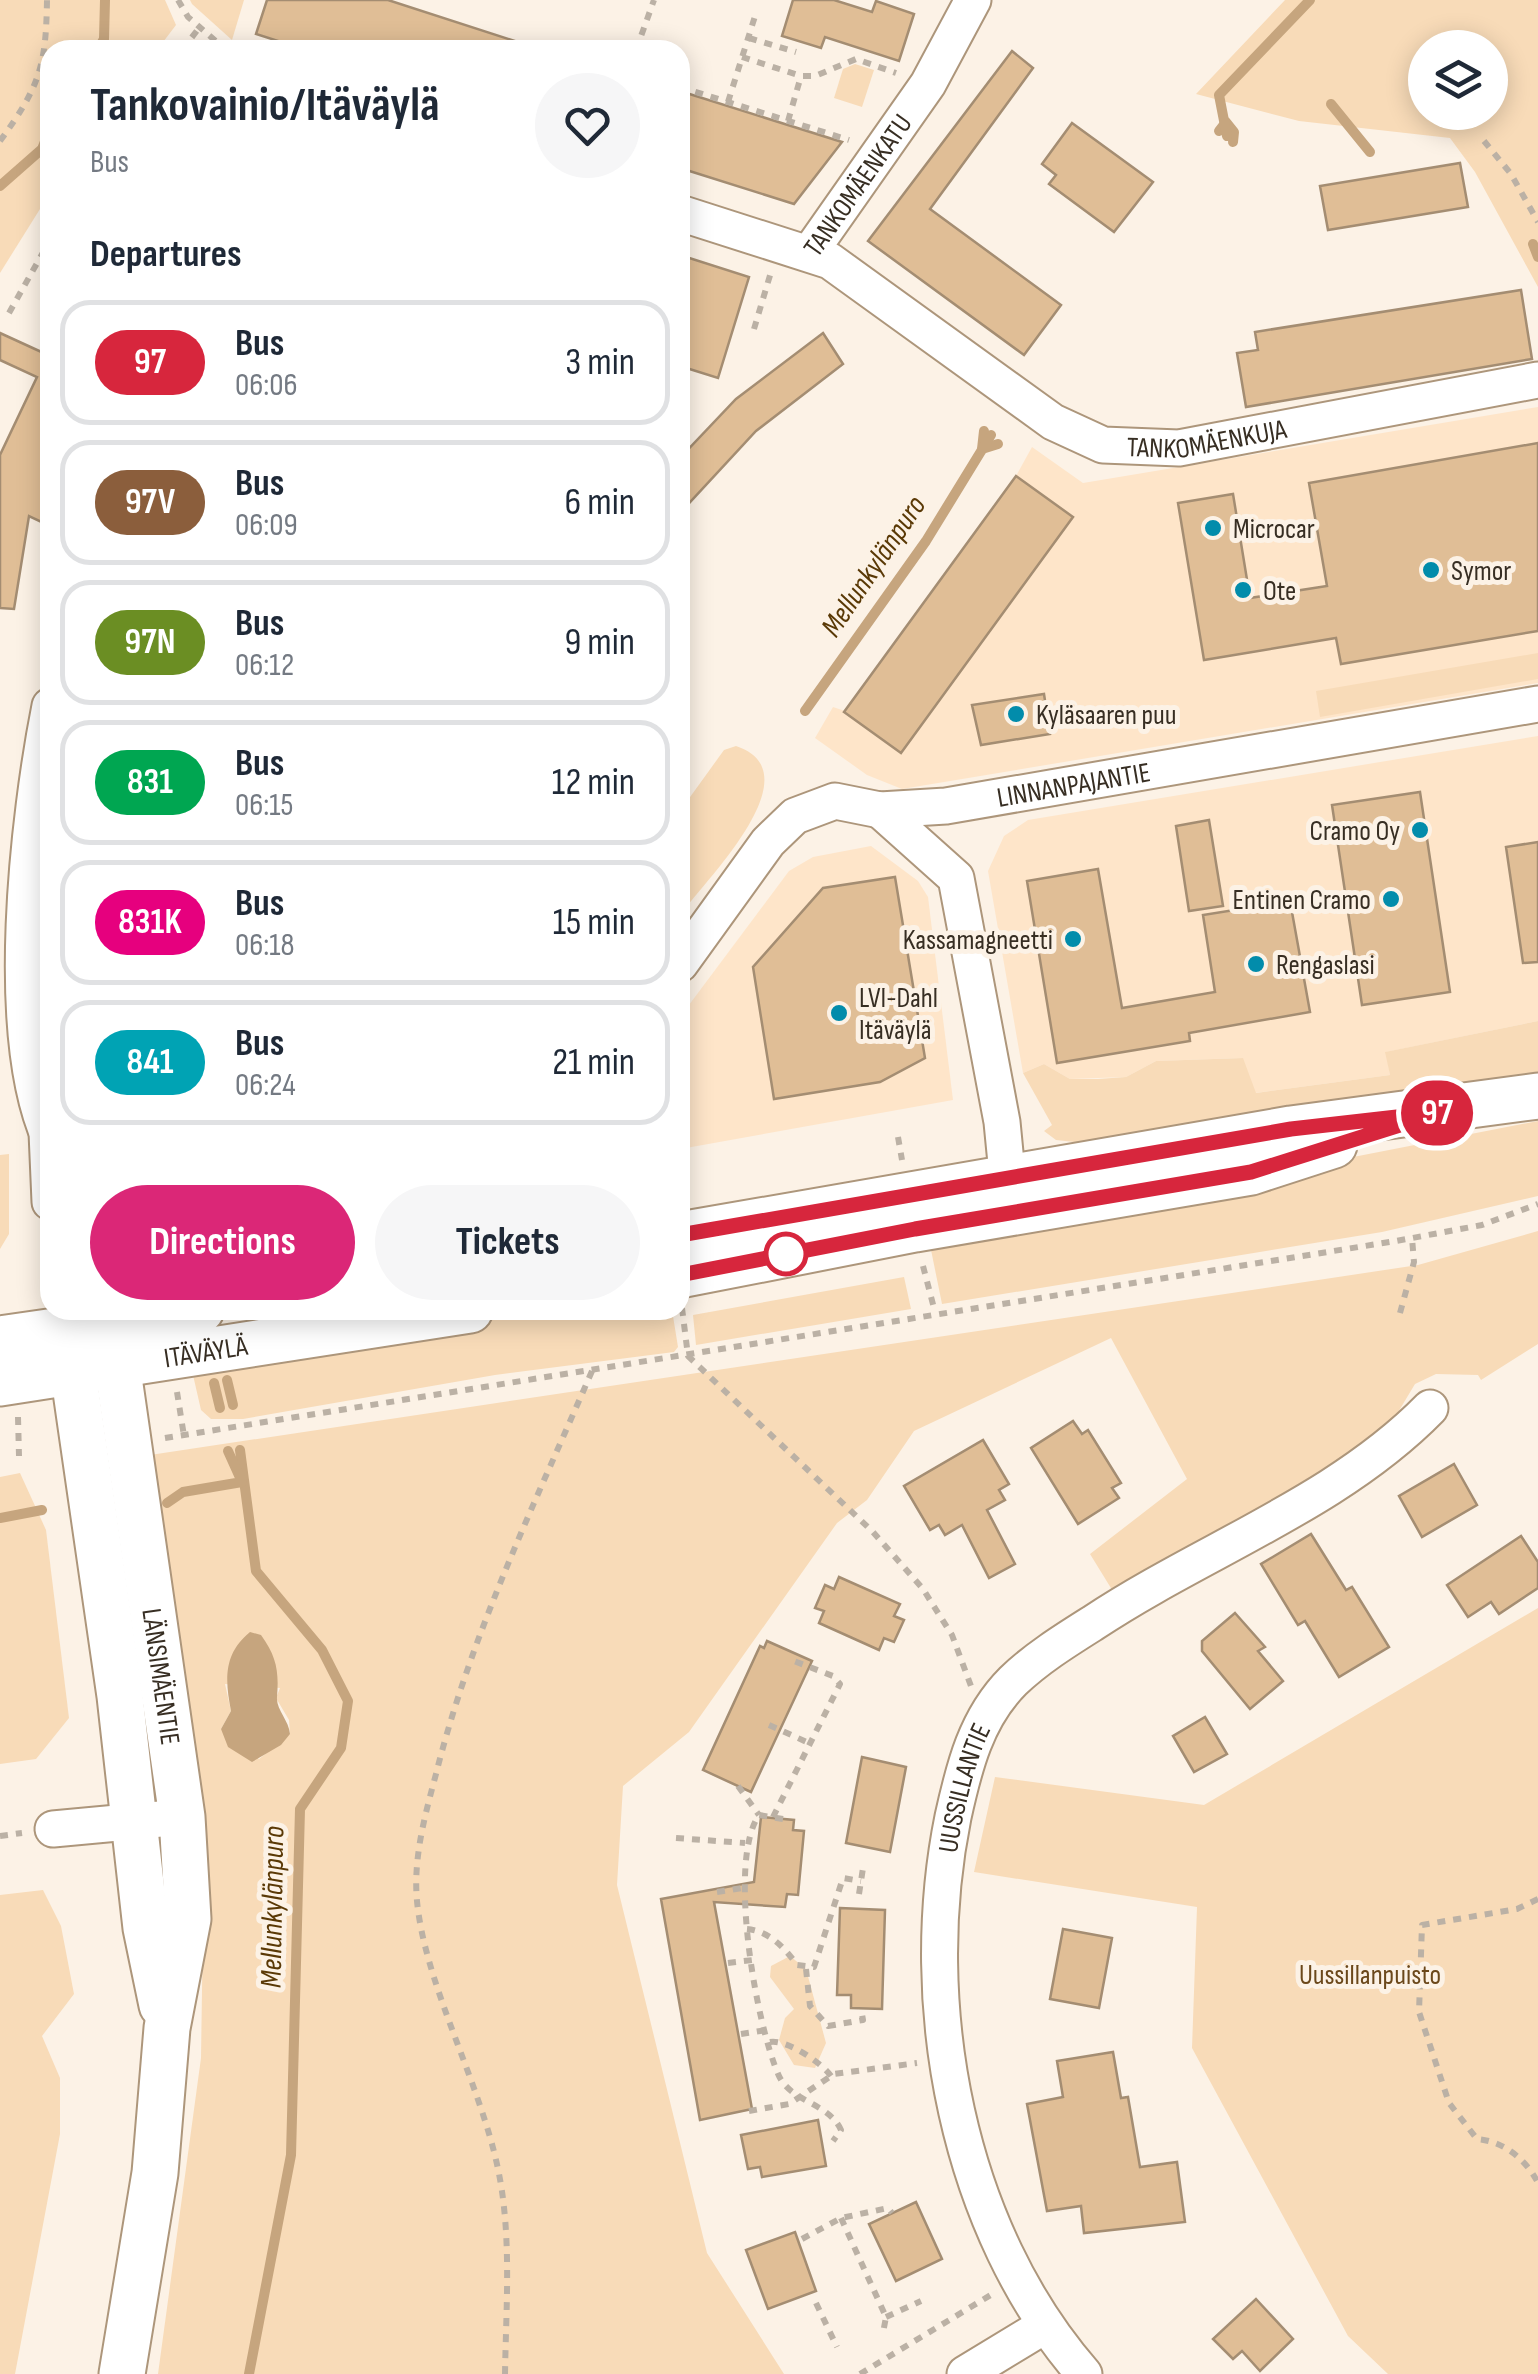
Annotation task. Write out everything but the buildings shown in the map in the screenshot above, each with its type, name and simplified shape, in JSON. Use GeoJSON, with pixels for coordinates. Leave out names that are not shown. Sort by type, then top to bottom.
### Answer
{"type":"FeatureCollection","features":[{"type":"Feature","properties":{"kind":"main road"},"geometry":{"type":"LineString","coordinates":[[690,1234],[1251,1172],[1441,1112],[1538,1096]]}},
{"type":"Feature","properties":{"kind":"main road"},"geometry":{"type":"LineString","coordinates":[[690,1289],[915,1229],[1010,1196]]}},
{"type":"Feature","properties":{"kind":"main road","name":"ITÄVÄYLÄ"},"geometry":{"type":"LineString","coordinates":[[112,1331],[159,1320]]}},
{"type":"Feature","properties":{"kind":"main road","name":"ITÄVÄYLÄ"},"geometry":{"type":"LineString","coordinates":[[0,1339],[300,1320]]}},
{"type":"Feature","properties":{"kind":"main road","name":"LÄNSIMÄENTIE"},"geometry":{"type":"LineString","coordinates":[[112,1331],[182,1817],[188,1919],[167,2028],[155,2173],[120,2370]]}},
{"type":"Feature","properties":{"kind":"main road","name":"ITÄVÄYLÄ"},"geometry":{"type":"LineString","coordinates":[[0,1383],[68,1336]]}},
{"type":"Feature","properties":{"kind":"main road","name":"LÄNSIMÄENTIE"},"geometry":{"type":"LineString","coordinates":[[68,1336],[136,1822],[146,1928],[167,2028]]}},
{"type":"Feature","properties":{"kind":"street","name":"TANKOMÄENKATU"},"geometry":{"type":"LineString","coordinates":[[690,216],[810,252],[928,84],[972,0]]}},
{"type":"Feature","properties":{"kind":"street","name":"TANKOMÄENKUJA"},"geometry":{"type":"LineString","coordinates":[[810,252],[844,271],[1053,422],[1102,445],[1179,448],[1538,380]]}},
{"type":"Feature","properties":{"kind":"street","name":"LINNANPAJANTIE"},"geometry":{"type":"LineString","coordinates":[[690,950],[768,842],[795,816],[834,801],[880,810],[973,802],[1538,704]]}},
{"type":"Feature","properties":{"kind":"street"},"geometry":{"type":"LineString","coordinates":[[40,786],[25,906],[30,1067],[40,1102]]}},
{"type":"Feature","properties":{"kind":"street"},"geometry":{"type":"LineString","coordinates":[[880,810],[956,878],[1010,1196]]}},
{"type":"Feature","properties":{"kind":"street","name":"UUSSILLANTIE"},"geometry":{"type":"LineString","coordinates":[[1084,2374],[1044,2326],[1017,2280],[986,2210],[966,2144],[948,2059],[941,1942],[946,1851],[963,1771],[988,1712],[1013,1681],[1048,1652],[1121,1604],[1390,1449],[1430,1408]]}},
{"type":"Feature","properties":{"kind":"street"},"geometry":{"type":"LineString","coordinates":[[53,1829],[182,1817]]}},
{"type":"Feature","properties":{"kind":"street"},"geometry":{"type":"LineString","coordinates":[[964,2374],[1044,2326]]}},
{"type":"Feature","properties":{"kind":"path"},"geometry":{"type":"LineString","coordinates":[[46,40],[47,0]]}},
{"type":"Feature","properties":{"kind":"path"},"geometry":{"type":"LineString","coordinates":[[178,0],[214,40]]}},
{"type":"Feature","properties":{"kind":"path"},"geometry":{"type":"LineString","coordinates":[[640,40],[654,0]]}},
{"type":"Feature","properties":{"kind":"path"},"geometry":{"type":"LineString","coordinates":[[728,102],[756,13]]}},
{"type":"Feature","properties":{"kind":"path"},"geometry":{"type":"LineString","coordinates":[[190,40],[199,28]]}},
{"type":"Feature","properties":{"kind":"path"},"geometry":{"type":"LineString","coordinates":[[749,38],[796,52]]}},
{"type":"Feature","properties":{"kind":"path"},"geometry":{"type":"LineString","coordinates":[[742,57],[801,76],[815,76],[856,58],[899,74]]}},
{"type":"Feature","properties":{"kind":"path"},"geometry":{"type":"LineString","coordinates":[[0,141],[21,111],[40,70]]}},
{"type":"Feature","properties":{"kind":"path"},"geometry":{"type":"LineString","coordinates":[[788,121],[801,76]]}},
{"type":"Feature","properties":{"kind":"path"},"geometry":{"type":"LineString","coordinates":[[690,90],[860,144]]}},
{"type":"Feature","properties":{"kind":"path"},"geometry":{"type":"LineString","coordinates":[[1484,141],[1511,174],[1538,222]]}},
{"type":"Feature","properties":{"kind":"path"},"geometry":{"type":"LineString","coordinates":[[9,312],[40,258]]}},
{"type":"Feature","properties":{"kind":"path"},"geometry":{"type":"LineString","coordinates":[[754,329],[773,266]]}},
{"type":"Feature","properties":{"kind":"path"},"geometry":{"type":"LineString","coordinates":[[898,1137],[903,1161]]}},
{"type":"Feature","properties":{"kind":"path"},"geometry":{"type":"LineString","coordinates":[[147,1440],[1412,1238],[1482,1225],[1538,1204]]}},
{"type":"Feature","properties":{"kind":"path"},"geometry":{"type":"LineString","coordinates":[[1400,1313],[1414,1262],[1412,1238]]}},
{"type":"Feature","properties":{"kind":"path"},"geometry":{"type":"LineString","coordinates":[[922,1264],[935,1312]]}},
{"type":"Feature","properties":{"kind":"path"},"geometry":{"type":"LineString","coordinates":[[684,1320],[688,1356],[872,1532],[923,1589],[960,1658]]}},
{"type":"Feature","properties":{"kind":"path"},"geometry":{"type":"LineString","coordinates":[[505,2374],[506,2262],[498,2172],[470,2072],[427,1952],[417,1900],[418,1848],[454,1700],[592,1370]]}},
{"type":"Feature","properties":{"kind":"path"},"geometry":{"type":"LineString","coordinates":[[773,1817],[840,1684],[832,1676],[794,1661]]}},
{"type":"Feature","properties":{"kind":"path"},"geometry":{"type":"LineString","coordinates":[[769,1725],[810,1744]]}},
{"type":"Feature","properties":{"kind":"path"},"geometry":{"type":"LineString","coordinates":[[738,1786],[758,1815],[784,1819]]}},
{"type":"Feature","properties":{"kind":"path"},"geometry":{"type":"LineString","coordinates":[[758,1815],[746,1843],[742,1888],[767,2030],[780,2077],[802,2097],[835,2117],[841,2130],[833,2141]]}},
{"type":"Feature","properties":{"kind":"path"},"geometry":{"type":"LineString","coordinates":[[676,1838],[746,1843]]}},
{"type":"Feature","properties":{"kind":"path"},"geometry":{"type":"LineString","coordinates":[[859,1894],[864,1868]]}},
{"type":"Feature","properties":{"kind":"path"},"geometry":{"type":"LineString","coordinates":[[806,1969],[819,1958],[842,1878],[862,1881]]}},
{"type":"Feature","properties":{"kind":"path"},"geometry":{"type":"LineString","coordinates":[[717,1892],[742,1888]]}},
{"type":"Feature","properties":{"kind":"path"},"geometry":{"type":"LineString","coordinates":[[1538,1899],[1517,1909],[1422,1926],[1419,2012],[1449,2103],[1476,2140],[1497,2141],[1531,2169],[1538,2183]]}},
{"type":"Feature","properties":{"kind":"path"},"geometry":{"type":"LineString","coordinates":[[748,1929],[768,1936],[806,1969],[810,2006],[828,2026],[858,2024],[863,2020],[861,2008]]}},
{"type":"Feature","properties":{"kind":"path"},"geometry":{"type":"LineString","coordinates":[[728,1963],[753,1960]]}},
{"type":"Feature","properties":{"kind":"path"},"geometry":{"type":"LineString","coordinates":[[741,2034],[767,2030]]}},
{"type":"Feature","properties":{"kind":"path"},"geometry":{"type":"LineString","coordinates":[[770,2042],[779,2040],[824,2066],[831,2076]]}},
{"type":"Feature","properties":{"kind":"path"},"geometry":{"type":"LineString","coordinates":[[748,2111],[802,2097],[831,2076],[948,2059]]}},
{"type":"Feature","properties":{"kind":"path"},"geometry":{"type":"LineString","coordinates":[[802,2239],[841,2218],[888,2208],[892,2213]]}},
{"type":"Feature","properties":{"kind":"path"},"geometry":{"type":"LineString","coordinates":[[841,2218],[886,2317],[883,2332]]}},
{"type":"Feature","properties":{"kind":"path"},"geometry":{"type":"LineString","coordinates":[[860,2374],[998,2292]]}},
{"type":"Feature","properties":{"kind":"path"},"geometry":{"type":"LineString","coordinates":[[886,2317],[921,2301]]}},
{"type":"Feature","properties":{"kind":"path"},"geometry":{"type":"LineString","coordinates":[[816,2303],[837,2347]]}},
{"type":"Feature","properties":{"kind":"shaded area"},"geometry":{"type":"Polygon","coordinates":[[[1538,407],[1538,683],[902,789],[867,775],[815,738],[833,707],[845,711],[1016,476],[1032,447],[1083,483],[1538,407]]]}},
{"type":"Feature","properties":{"kind":"shaded area"},"geometry":{"type":"Polygon","coordinates":[[[1538,736],[1538,1021],[1386,1052],[1390,1075],[1255,1093],[1242,1058],[1156,1061],[1126,1077],[1070,1079],[1044,1064],[1023,1073],[988,871],[1004,836],[1028,820],[1538,736]]]}},
{"type":"Feature","properties":{"kind":"shaded area"},"geometry":{"type":"Polygon","coordinates":[[[871,846],[918,881],[928,897],[953,1100],[690,1147],[690,1004],[789,871],[813,857],[871,846]]]}},
{"type":"Feature","properties":{"kind":"shaded area"},"geometry":{"type":"Polygon","coordinates":[[[250,1632],[261,1635],[274,1658],[277,1702],[290,1734],[281,1745],[252,1762],[228,1747],[221,1729],[231,1711],[228,1668],[235,1649],[250,1632]]]}},
{"type":"Feature","properties":{"kind":"green space"},"geometry":{"type":"Polygon","coordinates":[[[0,0],[165,0],[176,25],[165,40],[40,40],[40,209],[0,273],[0,0]]]}},
{"type":"Feature","properties":{"kind":"green space"},"geometry":{"type":"Polygon","coordinates":[[[190,0],[244,0],[232,40],[192,4],[190,0]]]}},
{"type":"Feature","properties":{"kind":"green space"},"geometry":{"type":"Polygon","coordinates":[[[1285,0],[1538,0],[1538,287],[1475,172],[1450,138],[1299,121],[1196,94],[1285,0]]]}},
{"type":"Feature","properties":{"kind":"green space"},"geometry":{"type":"Polygon","coordinates":[[[855,64],[874,70],[862,107],[834,98],[843,69],[855,64]]]}},
{"type":"Feature","properties":{"kind":"green space"},"geometry":{"type":"Polygon","coordinates":[[[1538,653],[1538,679],[1320,717],[1316,691],[1538,653]]]}},
{"type":"Feature","properties":{"kind":"green space"},"geometry":{"type":"Polygon","coordinates":[[[736,746],[757,759],[764,778],[760,801],[748,827],[690,903],[690,797],[724,750],[736,746]]]}},
{"type":"Feature","properties":{"kind":"green space"},"geometry":{"type":"Polygon","coordinates":[[[1538,1021],[1538,1079],[1093,1144],[1056,1140],[1044,1131],[1052,1125],[1023,1073],[1044,1064],[1070,1079],[1098,1079],[1126,1077],[1156,1061],[1243,1058],[1256,1093],[1390,1075],[1385,1052],[1538,1021]]]}},
{"type":"Feature","properties":{"kind":"green space"},"geometry":{"type":"Polygon","coordinates":[[[1538,1121],[1538,1196],[1382,1232],[942,1304],[929,1240],[1538,1121]]]}},
{"type":"Feature","properties":{"kind":"green space"},"geometry":{"type":"Polygon","coordinates":[[[9,1154],[9,1234],[0,1249],[0,1155],[9,1154]]]}},
{"type":"Feature","properties":{"kind":"green space"},"geometry":{"type":"Polygon","coordinates":[[[1538,1231],[1538,1344],[1481,1380],[1478,1375],[1436,1374],[1415,1384],[1385,1434],[1114,1593],[1090,1554],[1187,1479],[1111,1338],[914,1431],[867,1500],[837,1523],[689,1732],[623,1786],[617,1885],[707,2253],[784,2374],[158,2374],[201,2058],[203,1924],[150,1455],[1418,1265],[1538,1231]],[[225,1684],[231,1711],[221,1729],[259,1759],[290,1734],[289,1720],[276,1698],[280,1688],[225,1684]]]}},
{"type":"Feature","properties":{"kind":"green space"},"geometry":{"type":"Polygon","coordinates":[[[904,1277],[911,1309],[696,1345],[693,1315],[904,1277]]]}},
{"type":"Feature","properties":{"kind":"green space"},"geometry":{"type":"Polygon","coordinates":[[[486,1320],[674,1320],[678,1347],[674,1352],[495,1375],[243,1419],[211,1419],[201,1410],[193,1375],[259,1356],[486,1320]]]}},
{"type":"Feature","properties":{"kind":"green space"},"geometry":{"type":"Polygon","coordinates":[[[20,1473],[46,1530],[69,1718],[36,1759],[0,1764],[0,1477],[20,1473]]]}},
{"type":"Feature","properties":{"kind":"green space","name":"Uussillanpuisto"},"geometry":{"type":"Polygon","coordinates":[[[1538,1608],[1538,2374],[1388,2374],[1348,2336],[1192,2048],[1197,1907],[974,1872],[995,1777],[1204,1805],[1538,1608]]]}},
{"type":"Feature","properties":{"kind":"green space"},"geometry":{"type":"Polygon","coordinates":[[[43,1890],[61,1926],[74,1994],[42,2036],[60,2078],[60,2134],[15,2374],[0,2374],[0,1895],[43,1890]]]}},
{"type":"Feature","properties":{"kind":"green space"},"geometry":{"type":"Polygon","coordinates":[[[790,1956],[806,1969],[826,2043],[815,2068],[794,2065],[779,2040],[785,2018],[794,2009],[770,1977],[771,1966],[790,1956]]]}},
{"type":"Feature","properties":{"kind":"waterway","name":"Mellunkylänpuro"},"geometry":{"type":"LineString","coordinates":[[103,40],[105,0]]}},
{"type":"Feature","properties":{"kind":"waterway","name":"Mellunkylänpuro"},"geometry":{"type":"LineString","coordinates":[[1227,136],[1219,95],[1310,0]]}},
{"type":"Feature","properties":{"kind":"waterway"},"geometry":{"type":"LineString","coordinates":[[1331,104],[1370,152]]}},
{"type":"Feature","properties":{"kind":"waterway","name":"Mellunkylänpuro"},"geometry":{"type":"LineString","coordinates":[[1219,131],[1226,122],[1234,132],[1233,142]]}},
{"type":"Feature","properties":{"kind":"waterway","name":"Mellunkylänpuro"},"geometry":{"type":"LineString","coordinates":[[0,186],[40,151]]}},
{"type":"Feature","properties":{"kind":"waterway"},"geometry":{"type":"LineString","coordinates":[[1533,244],[1538,257]]}},
{"type":"Feature","properties":{"kind":"waterway","name":"Mellunkylänpuro"},"geometry":{"type":"LineString","coordinates":[[984,431],[982,449],[998,444]]}},
{"type":"Feature","properties":{"kind":"waterway","name":"Mellunkylänpuro"},"geometry":{"type":"LineString","coordinates":[[805,711],[926,541],[991,435]]}},
{"type":"Feature","properties":{"kind":"waterway","name":"Mellunkylänpuro"},"geometry":{"type":"LineString","coordinates":[[227,1380],[233,1405]]}},
{"type":"Feature","properties":{"kind":"waterway","name":"Mellunkylänpuro"},"geometry":{"type":"LineString","coordinates":[[214,1383],[220,1408]]}},
{"type":"Feature","properties":{"kind":"waterway","name":"Mellunkylänpuro"},"geometry":{"type":"LineString","coordinates":[[240,1450],[256,1571],[322,1650],[348,1701],[341,1748],[300,1809],[291,2155],[249,2374]]}},
{"type":"Feature","properties":{"kind":"waterway"},"geometry":{"type":"LineString","coordinates":[[167,1503],[183,1492],[242,1482],[228,1451]]}},
{"type":"Feature","properties":{"kind":"waterway"},"geometry":{"type":"LineString","coordinates":[[0,1518],[42,1510]]}},
{"type":"Feature","properties":{"kind":"bus line","name":"97"},"geometry":{"type":"LineString","coordinates":[[690,1233],[908,1192],[1090,1166],[1291,1129],[1441,1112],[1251,1172],[1011,1216],[915,1229],[690,1273]]}},
{"type":"Feature","properties":{"kind":"place","name":"Microcar"},"geometry":{"type":"Point","coordinates":[1213,528]}},
{"type":"Feature","properties":{"kind":"place","name":"Symor"},"geometry":{"type":"Point","coordinates":[1431,570]}},
{"type":"Feature","properties":{"kind":"place","name":"Ote"},"geometry":{"type":"Point","coordinates":[1243,590]}},
{"type":"Feature","properties":{"kind":"place","name":"Kyläsaaren puu"},"geometry":{"type":"Point","coordinates":[1016,714]}},
{"type":"Feature","properties":{"kind":"place","name":"Cramo Oy"},"geometry":{"type":"Point","coordinates":[1420,830]}},
{"type":"Feature","properties":{"kind":"place","name":"Entinen Cramo"},"geometry":{"type":"Point","coordinates":[1391,899]}},
{"type":"Feature","properties":{"kind":"place","name":"Kassamagneetti"},"geometry":{"type":"Point","coordinates":[1073,939]}},
{"type":"Feature","properties":{"kind":"place","name":"Rengaslasi"},"geometry":{"type":"Point","coordinates":[1256,964]}},
{"type":"Feature","properties":{"kind":"place","name":"LVI-Dahl Itäväylä"},"geometry":{"type":"Point","coordinates":[839,1013]}}]}
